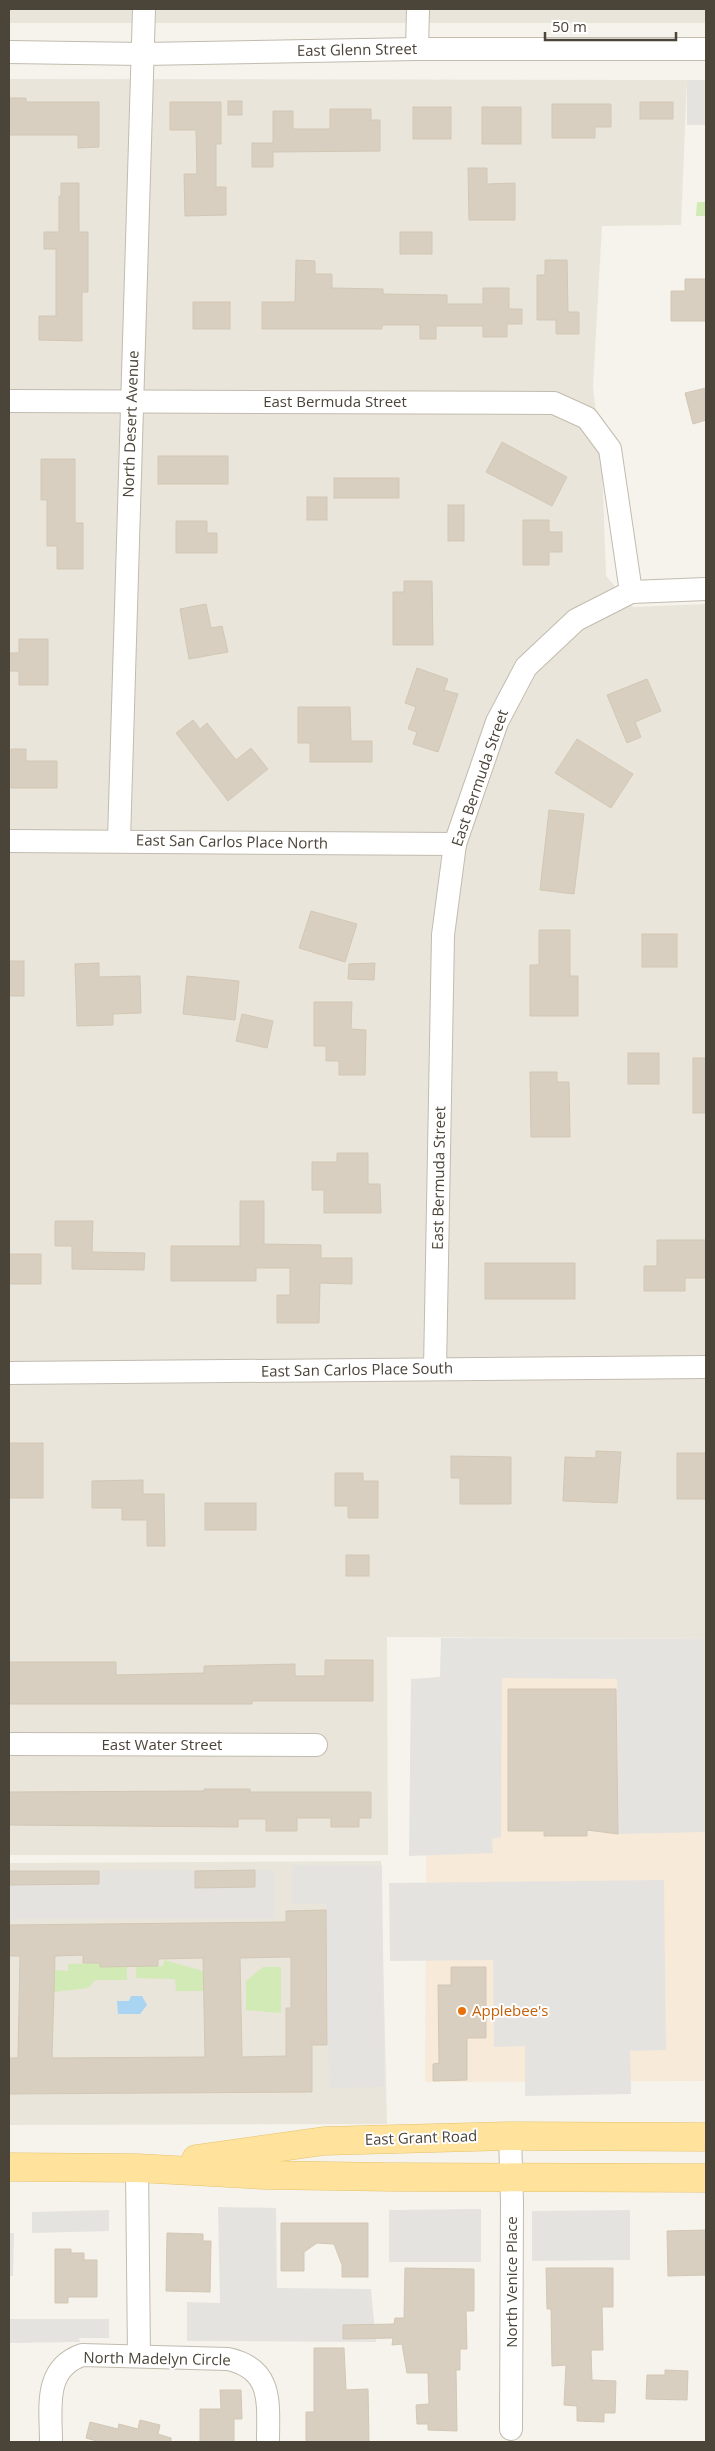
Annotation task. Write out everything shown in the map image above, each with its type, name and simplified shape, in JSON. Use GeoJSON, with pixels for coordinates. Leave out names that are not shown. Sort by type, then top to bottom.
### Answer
{"type":"FeatureCollection","features":[{"type":"Feature","properties":{"kind":"main road","name":"East Grant Road"},"geometry":{"type":"LineString","coordinates":[[138,2168],[324,2141],[510,2136],[706,2137]]}},
{"type":"Feature","properties":{"kind":"main road","name":"East Grant Road"},"geometry":{"type":"LineString","coordinates":[[9,2167],[138,2168],[264,2175],[512,2179],[706,2178]]}},
{"type":"Feature","properties":{"kind":"street","name":"North Desert Avenue"},"geometry":{"type":"LineString","coordinates":[[119,840],[144,9]]}},
{"type":"Feature","properties":{"kind":"street"},"geometry":{"type":"LineString","coordinates":[[417,49],[418,9]]}},
{"type":"Feature","properties":{"kind":"street","name":"East Glenn Street"},"geometry":{"type":"LineString","coordinates":[[9,52],[143,54],[417,49],[706,49]]}},
{"type":"Feature","properties":{"kind":"street","name":"East Bermuda Street"},"geometry":{"type":"LineString","coordinates":[[9,401],[554,403],[587,418],[610,449],[631,592],[576,620],[526,667],[497,722],[455,844],[443,935],[435,1369]]}},
{"type":"Feature","properties":{"kind":"street"},"geometry":{"type":"LineString","coordinates":[[631,592],[706,589]]}},
{"type":"Feature","properties":{"kind":"street","name":"East San Carlos Place North"},"geometry":{"type":"LineString","coordinates":[[9,841],[119,840],[455,844]]}},
{"type":"Feature","properties":{"kind":"street","name":"East San Carlos Place South"},"geometry":{"type":"LineString","coordinates":[[9,1373],[706,1367]]}},
{"type":"Feature","properties":{"kind":"street","name":"East Water Street"},"geometry":{"type":"LineString","coordinates":[[9,1744],[316,1745]]}},
{"type":"Feature","properties":{"kind":"street","name":"North Venice Place"},"geometry":{"type":"LineString","coordinates":[[510,2136],[512,2179],[512,2429]]}},
{"type":"Feature","properties":{"kind":"street"},"geometry":{"type":"LineString","coordinates":[[138,2168],[139,2356]]}},
{"type":"Feature","properties":{"kind":"street","name":"North Madelyn Circle"},"geometry":{"type":"LineString","coordinates":[[51,2442],[52,2392],[55,2375],[63,2364],[82,2355],[228,2359],[251,2367],[260,2377],[267,2392],[268,2442]]}},
{"type":"Feature","properties":{"kind":"shaded area"},"geometry":{"type":"Polygon","coordinates":[[[9,9],[706,9],[706,23],[9,23],[9,9]]]}},
{"type":"Feature","properties":{"kind":"shaded area"},"geometry":{"type":"Polygon","coordinates":[[[9,79],[687,80],[681,225],[602,226],[593,387],[602,462],[606,576],[633,607],[706,604],[706,1639],[387,1637],[388,1855],[9,1855],[9,79]]]}},
{"type":"Feature","properties":{"kind":"shaded area"},"geometry":{"type":"Polygon","coordinates":[[[687,80],[706,80],[706,125],[687,125],[687,80]]]}},
{"type":"Feature","properties":{"kind":"shaded area"},"geometry":{"type":"Polygon","coordinates":[[[441,1638],[706,1639],[706,1832],[618,1834],[617,1679],[502,1678],[501,1837],[492,1839],[493,1853],[409,1856],[411,1679],[440,1677],[441,1638]]]}},
{"type":"Feature","properties":{"kind":"shaded area"},"geometry":{"type":"Polygon","coordinates":[[[706,1651],[706,2081],[425,2082],[427,1685],[474,1652],[706,1651]]]}},
{"type":"Feature","properties":{"kind":"shaded area"},"geometry":{"type":"Polygon","coordinates":[[[381,1861],[387,2124],[9,2125],[9,1863],[381,1861]]]}},
{"type":"Feature","properties":{"kind":"shaded area"},"geometry":{"type":"Polygon","coordinates":[[[292,1865],[382,1865],[384,2087],[329,2088],[326,1904],[292,1904],[292,1865]]]}},
{"type":"Feature","properties":{"kind":"shaded area"},"geometry":{"type":"Polygon","coordinates":[[[275,1870],[275,1919],[9,1919],[9,1871],[275,1870]]]}},
{"type":"Feature","properties":{"kind":"shaded area"},"geometry":{"type":"Polygon","coordinates":[[[664,1880],[666,2050],[630,2051],[631,2094],[525,2096],[525,2046],[494,2047],[493,1960],[390,1961],[389,1883],[664,1880]]]}},
{"type":"Feature","properties":{"kind":"shaded area"},"geometry":{"type":"Polygon","coordinates":[[[218,2207],[276,2208],[277,2288],[371,2289],[376,2342],[187,2341],[187,2302],[220,2303],[218,2207]]]}},
{"type":"Feature","properties":{"kind":"shaded area"},"geometry":{"type":"Polygon","coordinates":[[[481,2209],[481,2262],[389,2262],[389,2210],[481,2209]]]}},
{"type":"Feature","properties":{"kind":"shaded area"},"geometry":{"type":"Polygon","coordinates":[[[109,2210],[109,2231],[32,2233],[32,2212],[109,2210]]]}},
{"type":"Feature","properties":{"kind":"shaded area"},"geometry":{"type":"Polygon","coordinates":[[[630,2210],[630,2260],[532,2261],[532,2211],[630,2210]]]}},
{"type":"Feature","properties":{"kind":"shaded area"},"geometry":{"type":"Polygon","coordinates":[[[9,2233],[14,2233],[13,2276],[9,2276],[9,2233]]]}},
{"type":"Feature","properties":{"kind":"shaded area"},"geometry":{"type":"Polygon","coordinates":[[[9,2319],[109,2319],[109,2338],[79,2338],[80,2342],[9,2343],[9,2319]]]}},
{"type":"Feature","properties":{"kind":"green space"},"geometry":{"type":"Polygon","coordinates":[[[697,202],[706,202],[706,216],[696,216],[697,202]]]}},
{"type":"Feature","properties":{"kind":"green space"},"geometry":{"type":"Polygon","coordinates":[[[164,1960],[203,1971],[204,1991],[176,1991],[175,1979],[136,1978],[136,1966],[163,1966],[164,1960]]]}},
{"type":"Feature","properties":{"kind":"green space"},"geometry":{"type":"Polygon","coordinates":[[[100,1963],[100,1967],[127,1967],[127,1980],[95,1980],[88,1988],[54,1992],[54,1970],[68,1971],[68,1964],[100,1963]]]}},
{"type":"Feature","properties":{"kind":"green space"},"geometry":{"type":"Polygon","coordinates":[[[263,1967],[281,1967],[281,2013],[246,2010],[246,1981],[263,1967]]]}},
{"type":"Feature","properties":{"kind":"water"},"geometry":{"type":"Polygon","coordinates":[[[131,1996],[142,1996],[147,2005],[140,2014],[118,2014],[117,2001],[129,2001],[131,1996]]]}},
{"type":"Feature","properties":{"kind":"building"},"geometry":{"type":"Polygon","coordinates":[[[9,98],[26,98],[26,102],[99,102],[99,147],[78,148],[78,135],[9,135],[9,98]]]}},
{"type":"Feature","properties":{"kind":"building"},"geometry":{"type":"Polygon","coordinates":[[[228,101],[242,101],[242,115],[228,115],[228,101]]]}},
{"type":"Feature","properties":{"kind":"building"},"geometry":{"type":"Polygon","coordinates":[[[170,102],[221,102],[221,144],[216,144],[216,187],[226,187],[226,215],[185,216],[184,174],[197,174],[196,130],[170,130],[170,102]]]}},
{"type":"Feature","properties":{"kind":"building"},"geometry":{"type":"Polygon","coordinates":[[[640,102],[673,102],[673,119],[640,119],[640,102]]]}},
{"type":"Feature","properties":{"kind":"building"},"geometry":{"type":"Polygon","coordinates":[[[552,104],[611,104],[611,127],[595,127],[595,138],[552,138],[552,104]]]}},
{"type":"Feature","properties":{"kind":"building"},"geometry":{"type":"Polygon","coordinates":[[[413,107],[451,107],[451,139],[413,139],[413,107]]]}},
{"type":"Feature","properties":{"kind":"building"},"geometry":{"type":"Polygon","coordinates":[[[482,107],[521,107],[521,144],[482,144],[482,107]]]}},
{"type":"Feature","properties":{"kind":"building"},"geometry":{"type":"Polygon","coordinates":[[[330,109],[371,109],[371,120],[380,120],[380,151],[273,152],[273,167],[252,167],[252,143],[273,143],[273,111],[293,111],[293,129],[330,129],[330,109]]]}},
{"type":"Feature","properties":{"kind":"building"},"geometry":{"type":"Polygon","coordinates":[[[468,168],[487,168],[487,184],[515,183],[515,220],[469,220],[468,168]]]}},
{"type":"Feature","properties":{"kind":"building"},"geometry":{"type":"Polygon","coordinates":[[[61,183],[79,183],[79,232],[88,232],[88,292],[82,292],[82,341],[39,340],[39,316],[56,316],[56,249],[44,249],[44,232],[59,232],[61,183]]]}},
{"type":"Feature","properties":{"kind":"building"},"geometry":{"type":"Polygon","coordinates":[[[400,232],[432,232],[432,254],[400,254],[400,232]]]}},
{"type":"Feature","properties":{"kind":"building"},"geometry":{"type":"Polygon","coordinates":[[[296,260],[315,261],[315,274],[332,274],[332,288],[383,289],[383,294],[447,295],[447,304],[483,304],[483,288],[509,288],[509,309],[522,309],[522,324],[507,324],[507,337],[483,337],[483,326],[436,326],[436,339],[420,339],[420,325],[382,325],[382,329],[262,329],[262,302],[295,302],[296,260]]]}},
{"type":"Feature","properties":{"kind":"building"},"geometry":{"type":"Polygon","coordinates":[[[545,260],[567,260],[568,312],[579,312],[579,334],[556,334],[556,320],[537,320],[537,275],[545,275],[545,260]]]}},
{"type":"Feature","properties":{"kind":"building"},"geometry":{"type":"Polygon","coordinates":[[[685,279],[706,279],[706,321],[671,321],[671,291],[685,291],[685,279]]]}},
{"type":"Feature","properties":{"kind":"building"},"geometry":{"type":"Polygon","coordinates":[[[193,302],[230,302],[230,329],[193,329],[193,302]]]}},
{"type":"Feature","properties":{"kind":"building"},"geometry":{"type":"Polygon","coordinates":[[[706,388],[706,420],[693,424],[685,393],[706,388]]]}},
{"type":"Feature","properties":{"kind":"building"},"geometry":{"type":"Polygon","coordinates":[[[502,442],[567,477],[552,506],[486,472],[502,442]]]}},
{"type":"Feature","properties":{"kind":"building"},"geometry":{"type":"Polygon","coordinates":[[[158,456],[228,456],[228,484],[158,484],[158,456]]]}},
{"type":"Feature","properties":{"kind":"building"},"geometry":{"type":"Polygon","coordinates":[[[41,459],[75,459],[75,523],[83,523],[83,569],[57,569],[57,546],[47,546],[47,500],[41,500],[41,459]]]}},
{"type":"Feature","properties":{"kind":"building"},"geometry":{"type":"Polygon","coordinates":[[[334,478],[399,478],[399,498],[334,498],[334,478]]]}},
{"type":"Feature","properties":{"kind":"building"},"geometry":{"type":"Polygon","coordinates":[[[307,497],[327,497],[327,520],[307,520],[307,497]]]}},
{"type":"Feature","properties":{"kind":"building"},"geometry":{"type":"Polygon","coordinates":[[[448,505],[464,505],[464,541],[448,541],[448,505]]]}},
{"type":"Feature","properties":{"kind":"building"},"geometry":{"type":"Polygon","coordinates":[[[523,520],[549,520],[549,532],[562,532],[562,552],[549,552],[549,565],[523,565],[523,520]]]}},
{"type":"Feature","properties":{"kind":"building"},"geometry":{"type":"Polygon","coordinates":[[[176,521],[207,521],[207,533],[217,533],[217,553],[176,553],[176,521]]]}},
{"type":"Feature","properties":{"kind":"building"},"geometry":{"type":"Polygon","coordinates":[[[404,581],[432,581],[433,645],[393,645],[393,592],[404,592],[404,581]]]}},
{"type":"Feature","properties":{"kind":"building"},"geometry":{"type":"Polygon","coordinates":[[[206,604],[211,628],[222,626],[228,652],[189,659],[180,609],[206,604]]]}},
{"type":"Feature","properties":{"kind":"building"},"geometry":{"type":"Polygon","coordinates":[[[19,639],[48,639],[48,685],[19,685],[19,671],[9,671],[9,653],[19,653],[19,639]]]}},
{"type":"Feature","properties":{"kind":"building"},"geometry":{"type":"Polygon","coordinates":[[[417,668],[448,679],[444,690],[458,694],[438,752],[413,744],[417,732],[408,729],[416,707],[405,703],[417,668]]]}},
{"type":"Feature","properties":{"kind":"building"},"geometry":{"type":"Polygon","coordinates":[[[647,679],[661,711],[635,722],[641,737],[627,743],[607,695],[647,679]]]}},
{"type":"Feature","properties":{"kind":"building"},"geometry":{"type":"Polygon","coordinates":[[[298,707],[350,707],[351,741],[372,741],[372,762],[310,762],[310,743],[298,743],[298,707]]]}},
{"type":"Feature","properties":{"kind":"building"},"geometry":{"type":"Polygon","coordinates":[[[193,720],[200,729],[207,723],[236,760],[251,748],[268,769],[228,801],[176,733],[193,720]]]}},
{"type":"Feature","properties":{"kind":"building"},"geometry":{"type":"Polygon","coordinates":[[[577,739],[633,774],[611,808],[555,773],[577,739]]]}},
{"type":"Feature","properties":{"kind":"building"},"geometry":{"type":"Polygon","coordinates":[[[11,749],[26,749],[26,761],[57,761],[57,788],[11,788],[11,749]]]}},
{"type":"Feature","properties":{"kind":"building"},"geometry":{"type":"Polygon","coordinates":[[[549,810],[584,814],[574,894],[540,890],[549,810]]]}},
{"type":"Feature","properties":{"kind":"building"},"geometry":{"type":"Polygon","coordinates":[[[311,911],[357,924],[345,962],[299,948],[311,911]]]}},
{"type":"Feature","properties":{"kind":"building"},"geometry":{"type":"Polygon","coordinates":[[[539,930],[570,930],[570,976],[578,976],[578,1016],[530,1016],[530,965],[539,965],[539,930]]]}},
{"type":"Feature","properties":{"kind":"building"},"geometry":{"type":"Polygon","coordinates":[[[642,934],[677,934],[677,967],[642,967],[642,934]]]}},
{"type":"Feature","properties":{"kind":"building"},"geometry":{"type":"Polygon","coordinates":[[[9,961],[24,961],[24,996],[9,996],[9,961]]]}},
{"type":"Feature","properties":{"kind":"building"},"geometry":{"type":"Polygon","coordinates":[[[99,963],[99,977],[140,976],[141,1013],[113,1014],[113,1025],[77,1026],[75,964],[99,963]]]}},
{"type":"Feature","properties":{"kind":"building"},"geometry":{"type":"Polygon","coordinates":[[[375,963],[374,980],[348,979],[349,964],[375,963]]]}},
{"type":"Feature","properties":{"kind":"building"},"geometry":{"type":"Polygon","coordinates":[[[187,976],[239,981],[235,1020],[183,1014],[187,976]]]}},
{"type":"Feature","properties":{"kind":"building"},"geometry":{"type":"Polygon","coordinates":[[[314,1002],[352,1002],[351,1029],[366,1030],[365,1075],[339,1075],[339,1061],[326,1061],[326,1046],[314,1046],[314,1002]]]}},
{"type":"Feature","properties":{"kind":"building"},"geometry":{"type":"Polygon","coordinates":[[[242,1014],[273,1021],[267,1048],[236,1041],[242,1014]]]}},
{"type":"Feature","properties":{"kind":"building"},"geometry":{"type":"Polygon","coordinates":[[[628,1053],[659,1053],[659,1084],[628,1084],[628,1053]]]}},
{"type":"Feature","properties":{"kind":"building"},"geometry":{"type":"Polygon","coordinates":[[[693,1058],[706,1058],[706,1113],[693,1113],[693,1058]]]}},
{"type":"Feature","properties":{"kind":"building"},"geometry":{"type":"Polygon","coordinates":[[[530,1072],[557,1072],[557,1082],[569,1082],[570,1137],[531,1137],[530,1072]]]}},
{"type":"Feature","properties":{"kind":"building"},"geometry":{"type":"Polygon","coordinates":[[[337,1153],[368,1153],[368,1184],[380,1184],[381,1213],[324,1213],[324,1190],[312,1190],[312,1162],[337,1162],[337,1153]]]}},
{"type":"Feature","properties":{"kind":"building"},"geometry":{"type":"Polygon","coordinates":[[[240,1201],[264,1201],[264,1244],[321,1245],[321,1258],[352,1258],[352,1284],[320,1283],[319,1323],[277,1323],[277,1295],[290,1295],[290,1268],[256,1268],[256,1281],[171,1281],[171,1246],[240,1246],[240,1201]]]}},
{"type":"Feature","properties":{"kind":"building"},"geometry":{"type":"Polygon","coordinates":[[[55,1221],[93,1221],[92,1252],[145,1253],[144,1270],[72,1269],[72,1246],[55,1246],[55,1221]]]}},
{"type":"Feature","properties":{"kind":"building"},"geometry":{"type":"Polygon","coordinates":[[[657,1240],[706,1240],[706,1278],[685,1278],[685,1291],[644,1291],[644,1266],[657,1266],[657,1240]]]}},
{"type":"Feature","properties":{"kind":"building"},"geometry":{"type":"Polygon","coordinates":[[[9,1254],[41,1254],[41,1284],[9,1284],[9,1254]]]}},
{"type":"Feature","properties":{"kind":"building"},"geometry":{"type":"Polygon","coordinates":[[[485,1263],[575,1263],[575,1299],[485,1299],[485,1263]]]}},
{"type":"Feature","properties":{"kind":"building"},"geometry":{"type":"Polygon","coordinates":[[[9,1443],[43,1443],[43,1498],[9,1498],[9,1443]]]}},
{"type":"Feature","properties":{"kind":"building"},"geometry":{"type":"Polygon","coordinates":[[[596,1451],[621,1452],[617,1503],[563,1501],[565,1457],[596,1458],[596,1451]]]}},
{"type":"Feature","properties":{"kind":"building"},"geometry":{"type":"Polygon","coordinates":[[[677,1453],[706,1453],[706,1499],[677,1499],[677,1453]]]}},
{"type":"Feature","properties":{"kind":"building"},"geometry":{"type":"Polygon","coordinates":[[[451,1456],[511,1457],[511,1504],[460,1504],[460,1478],[451,1478],[451,1456]]]}},
{"type":"Feature","properties":{"kind":"building"},"geometry":{"type":"Polygon","coordinates":[[[335,1473],[363,1473],[363,1481],[378,1481],[378,1518],[348,1518],[348,1506],[335,1506],[335,1473]]]}},
{"type":"Feature","properties":{"kind":"building"},"geometry":{"type":"Polygon","coordinates":[[[143,1480],[143,1494],[164,1494],[165,1546],[147,1546],[147,1520],[122,1520],[122,1508],[92,1508],[92,1481],[143,1480]]]}},
{"type":"Feature","properties":{"kind":"building"},"geometry":{"type":"Polygon","coordinates":[[[205,1503],[256,1503],[256,1530],[205,1530],[205,1503]]]}},
{"type":"Feature","properties":{"kind":"building"},"geometry":{"type":"Polygon","coordinates":[[[346,1555],[369,1555],[369,1576],[346,1576],[346,1555]]]}},
{"type":"Feature","properties":{"kind":"building"},"geometry":{"type":"Polygon","coordinates":[[[325,1660],[373,1660],[373,1701],[252,1701],[252,1704],[9,1704],[9,1662],[116,1662],[116,1675],[204,1673],[204,1666],[295,1664],[295,1676],[325,1676],[325,1660]]]}},
{"type":"Feature","properties":{"kind":"building"},"geometry":{"type":"Polygon","coordinates":[[[508,1689],[616,1689],[618,1834],[587,1830],[587,1836],[544,1836],[544,1831],[508,1831],[508,1689]]]}},
{"type":"Feature","properties":{"kind":"building"},"geometry":{"type":"Polygon","coordinates":[[[204,1789],[250,1789],[250,1792],[371,1792],[371,1818],[359,1818],[359,1827],[331,1827],[331,1818],[297,1818],[297,1831],[266,1831],[266,1819],[238,1819],[238,1827],[9,1825],[9,1792],[204,1791],[204,1789]]]}},
{"type":"Feature","properties":{"kind":"building"},"geometry":{"type":"Polygon","coordinates":[[[255,1870],[255,1887],[195,1888],[195,1871],[255,1870]]]}},
{"type":"Feature","properties":{"kind":"building"},"geometry":{"type":"Polygon","coordinates":[[[9,1871],[99,1871],[99,1884],[9,1885],[9,1871]]]}},
{"type":"Feature","properties":{"kind":"building"},"geometry":{"type":"Polygon","coordinates":[[[326,1910],[327,2045],[312,2045],[312,2092],[9,2094],[9,2058],[18,2058],[20,1956],[9,1956],[9,1925],[286,1922],[286,1911],[326,1910]],[[83,1955],[55,1956],[52,2058],[205,2057],[203,1958],[158,1959],[158,1966],[100,1967],[100,1963],[83,1963],[83,1955]],[[291,1957],[240,1958],[242,2057],[286,2056],[286,2008],[291,2008],[291,1957]]]}},
{"type":"Feature","properties":{"kind":"building","name":"Applebee's"},"geometry":{"type":"Polygon","coordinates":[[[451,1967],[486,1967],[486,2038],[467,2038],[467,2080],[433,2081],[433,2064],[439,2063],[438,1985],[451,1985],[451,1967]]]}},
{"type":"Feature","properties":{"kind":"building"},"geometry":{"type":"Polygon","coordinates":[[[281,2223],[368,2223],[368,2277],[342,2277],[342,2265],[334,2244],[317,2243],[304,2252],[304,2271],[281,2271],[281,2223]]]}},
{"type":"Feature","properties":{"kind":"building"},"geometry":{"type":"Polygon","coordinates":[[[706,2230],[706,2275],[668,2276],[667,2231],[706,2230]]]}},
{"type":"Feature","properties":{"kind":"building"},"geometry":{"type":"Polygon","coordinates":[[[167,2233],[203,2234],[203,2241],[211,2241],[210,2292],[166,2291],[167,2233]]]}},
{"type":"Feature","properties":{"kind":"building"},"geometry":{"type":"Polygon","coordinates":[[[55,2249],[71,2249],[71,2253],[84,2253],[84,2260],[97,2260],[97,2297],[68,2297],[68,2303],[55,2303],[55,2249]]]}},
{"type":"Feature","properties":{"kind":"building"},"geometry":{"type":"Polygon","coordinates":[[[405,2268],[474,2269],[474,2311],[466,2311],[467,2349],[460,2349],[460,2370],[456,2370],[457,2431],[428,2430],[428,2424],[417,2424],[416,2405],[429,2404],[428,2373],[407,2373],[402,2344],[392,2345],[393,2338],[343,2339],[343,2325],[394,2324],[395,2318],[404,2318],[405,2268]]]}},
{"type":"Feature","properties":{"kind":"building"},"geometry":{"type":"Polygon","coordinates":[[[546,2268],[613,2268],[613,2307],[602,2307],[603,2350],[591,2350],[592,2380],[616,2381],[615,2413],[604,2413],[604,2422],[577,2421],[577,2406],[564,2405],[566,2365],[552,2366],[551,2309],[547,2309],[546,2268]]]}},
{"type":"Feature","properties":{"kind":"building"},"geometry":{"type":"Polygon","coordinates":[[[314,2348],[344,2348],[346,2390],[368,2389],[369,2442],[306,2442],[306,2412],[314,2412],[314,2348]]]}},
{"type":"Feature","properties":{"kind":"building"},"geometry":{"type":"Polygon","coordinates":[[[665,2370],[688,2371],[687,2400],[646,2399],[647,2375],[665,2375],[665,2370]]]}},
{"type":"Feature","properties":{"kind":"building"},"geometry":{"type":"Polygon","coordinates":[[[220,2390],[241,2390],[242,2419],[234,2419],[234,2442],[200,2442],[200,2409],[221,2409],[220,2390]]]}},
{"type":"Feature","properties":{"kind":"building"},"geometry":{"type":"Polygon","coordinates":[[[140,2420],[160,2425],[158,2434],[171,2438],[171,2442],[100,2442],[86,2438],[90,2422],[118,2429],[119,2424],[138,2429],[140,2420]]]}},
{"type":"Feature","properties":{"kind":"place","name":"Applebee's"},"geometry":{"type":"Point","coordinates":[462,2011]}}]}
